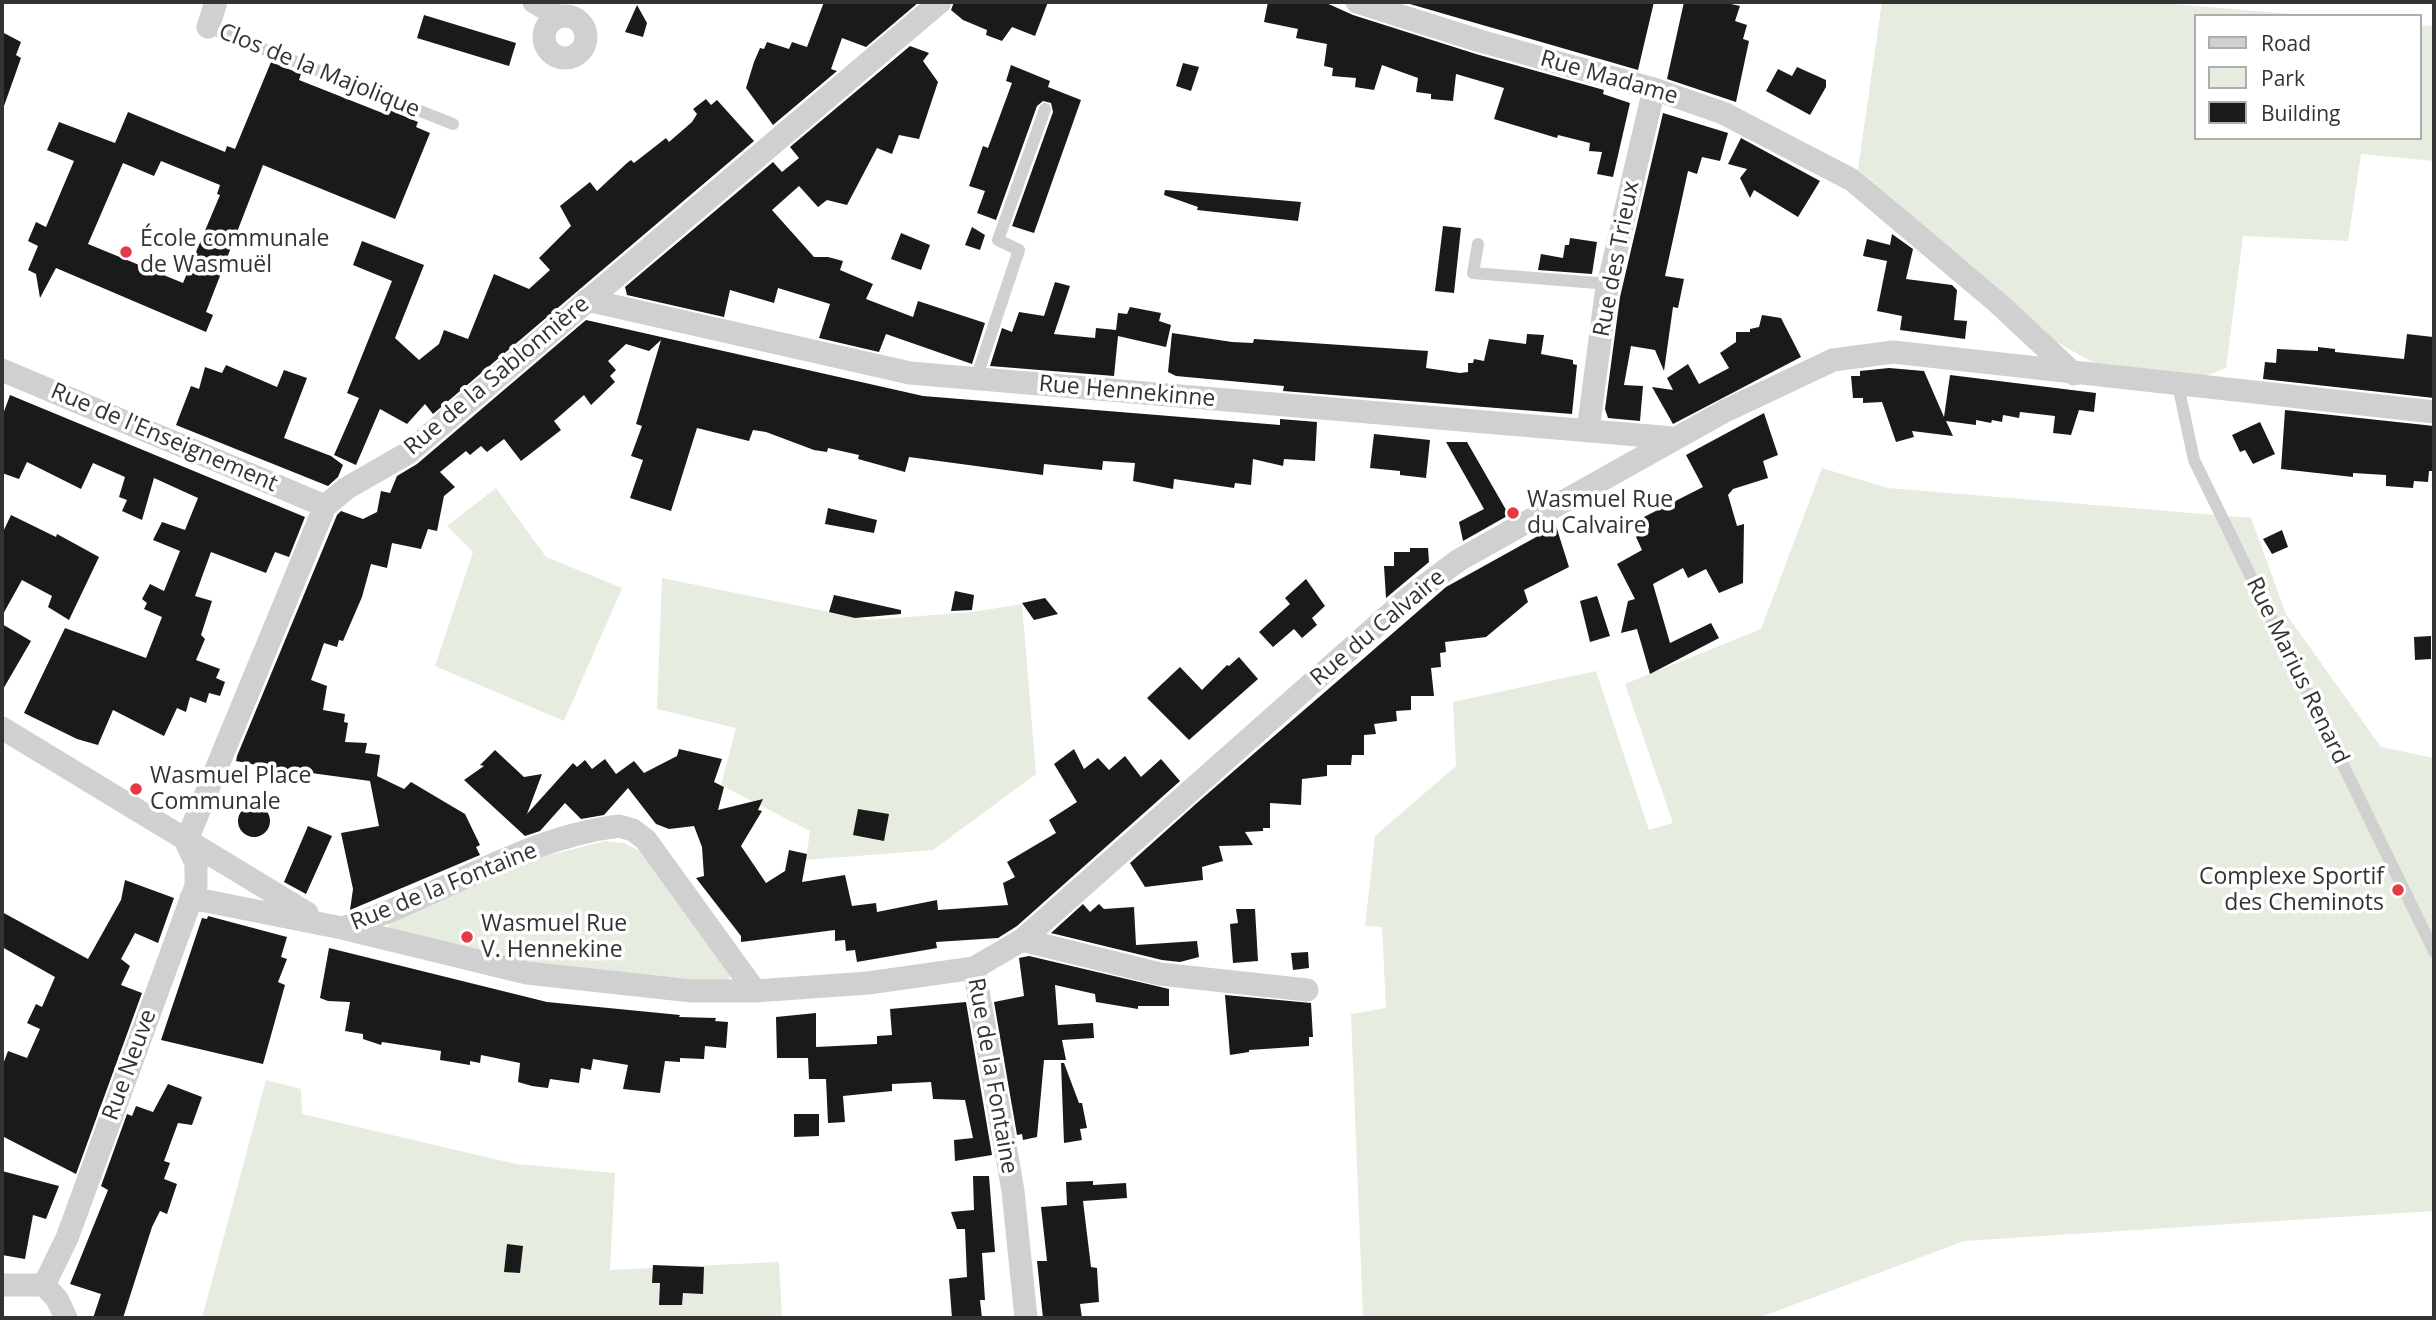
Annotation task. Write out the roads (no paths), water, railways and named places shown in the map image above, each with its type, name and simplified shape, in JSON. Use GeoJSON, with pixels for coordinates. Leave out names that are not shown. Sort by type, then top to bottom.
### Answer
{"type":"FeatureCollection","features":[{"type":"Feature","properties":{"kind":"street","name":"Clos de la Majolique"},"geometry":{"type":"LineString","coordinates":[[208,27],[216,2]]}},
{"type":"Feature","properties":{"kind":"street"},"geometry":{"type":"LineString","coordinates":[[534,2],[559,17]]}},
{"type":"Feature","properties":{"kind":"street","name":"Rue de la Sablonnière"},"geometry":{"type":"LineString","coordinates":[[325,506],[347,488],[408,453],[940,2]]}},
{"type":"Feature","properties":{"kind":"street","name":"Rue Madame"},"geometry":{"type":"LineString","coordinates":[[1357,2],[1480,41],[1654,89],[1723,113],[1852,180],[1998,303],[2074,374]]}},
{"type":"Feature","properties":{"kind":"street","name":"Rue des Trieux"},"geometry":{"type":"LineString","coordinates":[[1588,431],[1609,284],[1654,89]]}},
{"type":"Feature","properties":{"kind":"street","name":"Rue Hennekinne"},"geometry":{"type":"LineString","coordinates":[[587,300],[910,373],[1673,438]]}},
{"type":"Feature","properties":{"kind":"street","name":"Rue du Calvaire"},"geometry":{"type":"LineString","coordinates":[[974,968],[1022,940],[1408,598],[1460,560],[1593,488],[1673,438],[1833,360],[1893,352],[2074,374]]}},
{"type":"Feature","properties":{"kind":"street","name":"Rue de l'Enseignement"},"geometry":{"type":"LineString","coordinates":[[2,370],[325,506]]}},
{"type":"Feature","properties":{"kind":"street"},"geometry":{"type":"LineString","coordinates":[[2074,374],[2434,412]]}},
{"type":"Feature","properties":{"kind":"street"},"geometry":{"type":"LineString","coordinates":[[186,842],[325,506]]}},
{"type":"Feature","properties":{"kind":"street"},"geometry":{"type":"LineString","coordinates":[[2,728],[298,910],[342,928]]}},
{"type":"Feature","properties":{"kind":"street","name":"Rue de la Fontaine"},"geometry":{"type":"LineString","coordinates":[[342,928],[387,915],[511,856],[619,826],[633,830],[646,840],[755,991]]}},
{"type":"Feature","properties":{"kind":"street","name":"Rue Neuve"},"geometry":{"type":"LineString","coordinates":[[44,1285],[67,1238],[191,898],[198,875],[186,842]]}},
{"type":"Feature","properties":{"kind":"street"},"geometry":{"type":"LineString","coordinates":[[191,898],[342,928]]}},
{"type":"Feature","properties":{"kind":"street","name":"Rue de la Fontaine"},"geometry":{"type":"LineString","coordinates":[[342,928],[527,973],[583,982],[692,991],[755,991],[868,983],[974,968],[1013,1191],[1026,1318]]}},
{"type":"Feature","properties":{"kind":"street"},"geometry":{"type":"LineString","coordinates":[[1022,940],[1160,974],[1307,990]]}},
{"type":"Feature","properties":{"kind":"street"},"geometry":{"type":"LineString","coordinates":[[2,1284],[44,1285],[57,1299],[66,1318]]}},
{"type":"Feature","properties":{"kind":"lane","name":"Clos de la Majolique"},"geometry":{"type":"LineString","coordinates":[[208,27],[453,124]]}},
{"type":"Feature","properties":{"kind":"lane"},"geometry":{"type":"LineString","coordinates":[[976,379],[1020,250],[999,240],[1045,109]]}},
{"type":"Feature","properties":{"kind":"lane"},"geometry":{"type":"LineString","coordinates":[[1478,244],[1473,274],[1609,284]]}},
{"type":"Feature","properties":{"kind":"lane","name":"Rue Marius Renard"},"geometry":{"type":"LineString","coordinates":[[2178,384],[2194,460],[2434,951]]}},
{"type":"Feature","properties":{"kind":"place","name":"École communale de Wasmuël"},"geometry":{"type":"Point","coordinates":[126,252]}},
{"type":"Feature","properties":{"kind":"place","name":"Wasmuel Rue du Calvaire"},"geometry":{"type":"Point","coordinates":[1513,513]}},
{"type":"Feature","properties":{"kind":"place","name":"Wasmuel Place Communale"},"geometry":{"type":"Point","coordinates":[136,789]}},
{"type":"Feature","properties":{"kind":"place","name":"Complexe Sportif des Cheminots"},"geometry":{"type":"Point","coordinates":[2398,890]}},
{"type":"Feature","properties":{"kind":"place","name":"Wasmuel Rue V. Hennekine"},"geometry":{"type":"Point","coordinates":[467,937]}}]}
